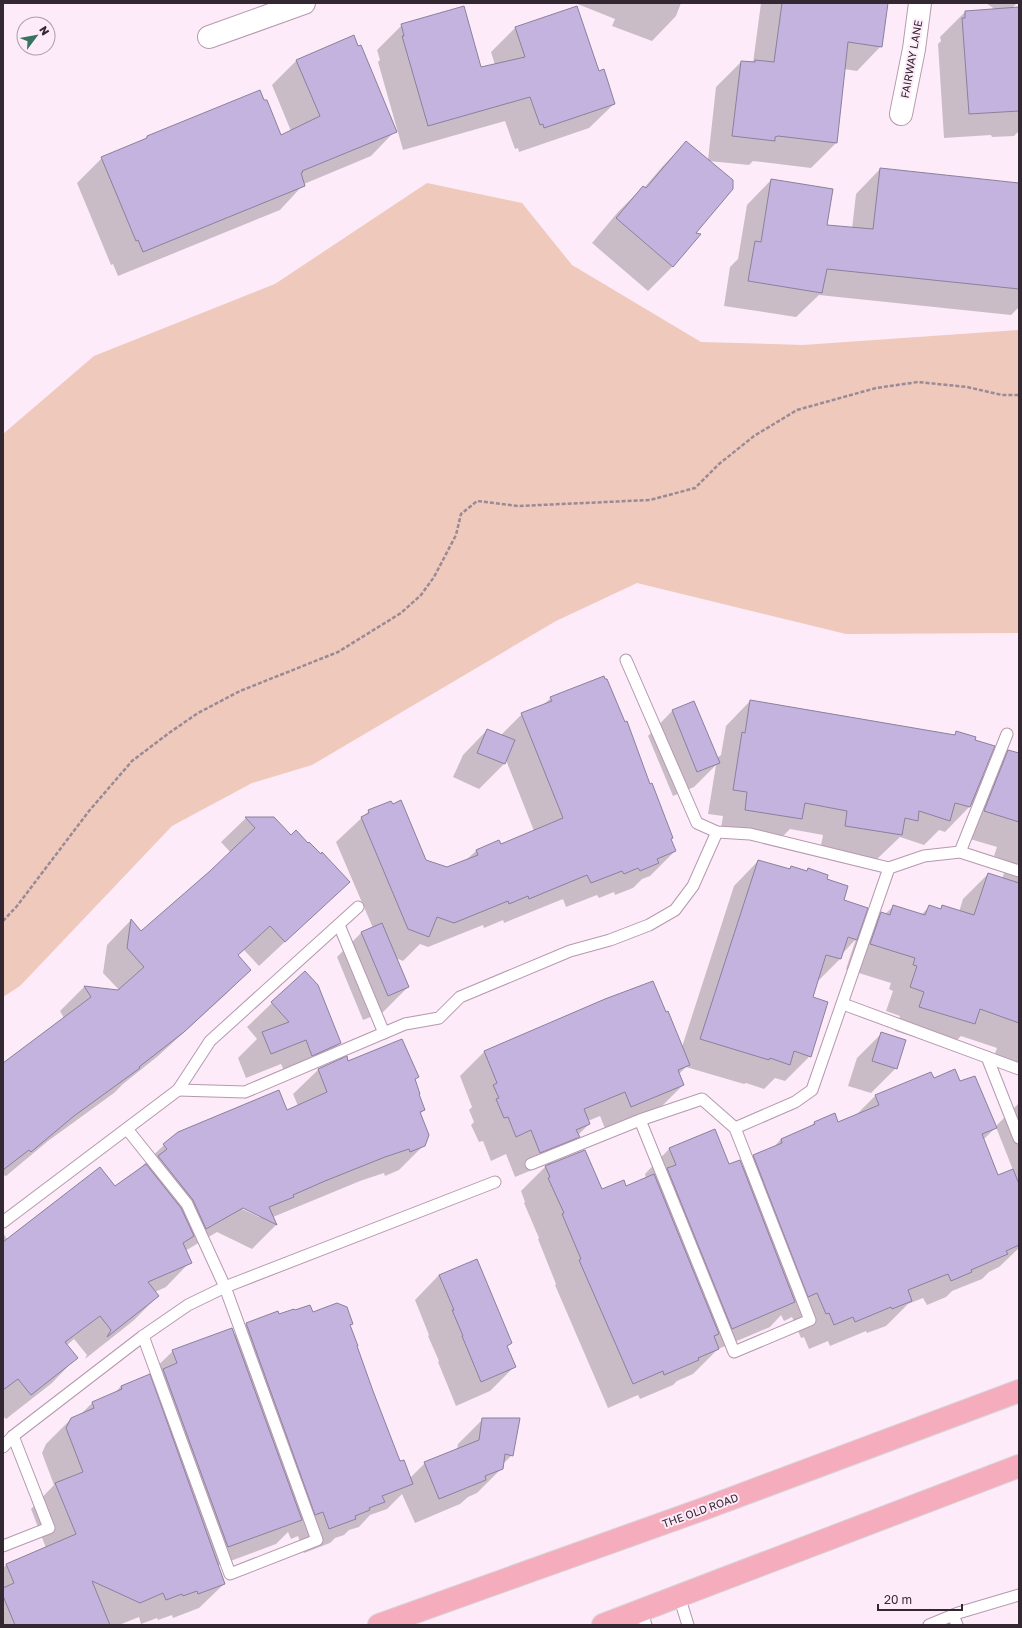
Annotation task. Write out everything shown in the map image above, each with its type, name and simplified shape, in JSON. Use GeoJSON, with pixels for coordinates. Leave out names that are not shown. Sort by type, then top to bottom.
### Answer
{"type":"FeatureCollection","features":[{"type":"Feature","properties":{"kind":"main road","name":"THE OLD ROAD"},"geometry":{"type":"LineString","coordinates":[[379,1625],[706,1508],[1019,1391]]}},
{"type":"Feature","properties":{"kind":"main road"},"geometry":{"type":"LineString","coordinates":[[603,1625],[644,1618],[679,1596],[1019,1466]]}},
{"type":"Feature","properties":{"kind":"street"},"geometry":{"type":"LineString","coordinates":[[209,37],[304,3]]}},
{"type":"Feature","properties":{"kind":"street","name":"FAIRWAY LANE"},"geometry":{"type":"LineString","coordinates":[[901,114],[914,49],[920,3]]}},
{"type":"Feature","properties":{"kind":"lane"},"geometry":{"type":"LineString","coordinates":[[626,660],[697,823],[717,832],[750,834],[890,868],[924,856],[960,852],[1019,871]]}},
{"type":"Feature","properties":{"kind":"lane"},"geometry":{"type":"LineString","coordinates":[[960,852],[1007,734]]}},
{"type":"Feature","properties":{"kind":"lane"},"geometry":{"type":"LineString","coordinates":[[178,1090],[245,1092],[405,1024],[440,1018],[460,997],[570,951],[610,940],[649,925],[675,910],[693,886],[717,832]]}},
{"type":"Feature","properties":{"kind":"lane"},"geometry":{"type":"LineString","coordinates":[[735,1128],[795,1102],[812,1090],[890,868]]}},
{"type":"Feature","properties":{"kind":"lane"},"geometry":{"type":"LineString","coordinates":[[3,1222],[178,1090],[210,1041],[358,907]]}},
{"type":"Feature","properties":{"kind":"lane"},"geometry":{"type":"LineString","coordinates":[[339,925],[384,1033]]}},
{"type":"Feature","properties":{"kind":"lane"},"geometry":{"type":"LineString","coordinates":[[843,1004],[1019,1069]]}},
{"type":"Feature","properties":{"kind":"lane"},"geometry":{"type":"LineString","coordinates":[[987,1057],[1019,1138]]}},
{"type":"Feature","properties":{"kind":"lane"},"geometry":{"type":"LineString","coordinates":[[531,1164],[640,1120],[702,1100],[735,1128],[810,1320],[734,1352],[640,1120]]}},
{"type":"Feature","properties":{"kind":"lane"},"geometry":{"type":"LineString","coordinates":[[127,1129],[187,1204],[225,1287],[317,1540],[230,1574],[143,1336]]}},
{"type":"Feature","properties":{"kind":"lane"},"geometry":{"type":"LineString","coordinates":[[3,1447],[13,1436],[143,1336],[188,1304],[225,1287],[494,1182]]}},
{"type":"Feature","properties":{"kind":"lane"},"geometry":{"type":"LineString","coordinates":[[3,1546],[49,1528],[13,1436]]}},
{"type":"Feature","properties":{"kind":"lane"},"geometry":{"type":"LineString","coordinates":[[679,1596],[688,1625]]}},
{"type":"Feature","properties":{"kind":"lane"},"geometry":{"type":"LineString","coordinates":[[929,1625],[955,1620],[1019,1596]]}},
{"type":"Feature","properties":{"kind":"path"},"geometry":{"type":"LineString","coordinates":[[3,921],[17,906],[89,811],[132,761],[198,713],[240,691],[338,652],[401,614],[421,595],[434,577],[456,535],[461,514],[477,501],[518,506],[650,500],[695,488],[719,464],[754,436],[797,410],[876,388],[918,382],[967,387],[1002,395],[1019,396]]}},
{"type":"Feature","properties":{"kind":"shaded area"},"geometry":{"type":"Polygon","coordinates":[[[427,183],[522,203],[572,265],[701,342],[803,345],[1019,330],[1019,633],[846,634],[637,583],[556,621],[312,765],[252,783],[172,826],[20,986],[3,997],[3,434],[94,356],[275,284],[427,183]]]}},
{"type":"Feature","properties":{"kind":"building"},"geometry":{"type":"Polygon","coordinates":[[[782,3],[888,3],[882,47],[848,42],[837,143],[778,136],[775,137],[775,141],[732,136],[741,61],[755,62],[755,60],[774,62],[782,3]]]}},
{"type":"Feature","properties":{"kind":"building"},"geometry":{"type":"Polygon","coordinates":[[[464,6],[481,67],[525,57],[515,27],[577,6],[599,71],[604,69],[615,104],[544,128],[543,124],[540,125],[530,97],[428,126],[402,36],[404,36],[401,24],[464,6]]]}},
{"type":"Feature","properties":{"kind":"building"},"geometry":{"type":"Polygon","coordinates":[[[1019,7],[1019,111],[969,114],[962,18],[965,18],[965,11],[1019,7]]]}},
{"type":"Feature","properties":{"kind":"building"},"geometry":{"type":"Polygon","coordinates":[[[354,35],[358,46],[361,45],[397,132],[302,171],[303,172],[301,173],[305,186],[143,252],[138,240],[136,241],[101,157],[147,138],[147,136],[260,90],[264,100],[267,100],[281,135],[320,116],[296,60],[354,35]]]}},
{"type":"Feature","properties":{"kind":"building"},"geometry":{"type":"Polygon","coordinates":[[[686,141],[733,180],[733,189],[696,233],[701,234],[673,267],[616,218],[643,186],[646,188],[686,141]]]}},
{"type":"Feature","properties":{"kind":"building"},"geometry":{"type":"Polygon","coordinates":[[[880,168],[1019,183],[1019,289],[827,269],[822,293],[748,281],[755,241],[761,242],[771,179],[833,189],[827,225],[873,229],[880,168]]]}},
{"type":"Feature","properties":{"kind":"building"},"geometry":{"type":"Polygon","coordinates":[[[604,676],[605,679],[607,679],[625,722],[627,721],[650,784],[652,783],[673,838],[671,839],[676,851],[657,859],[659,863],[640,871],[638,868],[624,874],[622,871],[591,883],[587,875],[529,899],[528,896],[509,904],[508,901],[454,923],[437,917],[429,937],[408,929],[361,817],[369,813],[368,810],[391,801],[393,804],[401,800],[426,860],[447,867],[478,855],[476,850],[499,840],[501,844],[563,818],[521,713],[552,701],[550,697],[604,676]]]}},
{"type":"Feature","properties":{"kind":"building"},"geometry":{"type":"Polygon","coordinates":[[[750,700],[955,735],[956,731],[976,737],[975,740],[995,746],[970,807],[955,803],[950,821],[919,811],[918,821],[905,818],[902,835],[845,826],[847,811],[805,803],[802,819],[745,810],[747,792],[733,790],[742,732],[745,733],[750,700]]]}},
{"type":"Feature","properties":{"kind":"building"},"geometry":{"type":"Polygon","coordinates":[[[694,701],[720,763],[697,772],[672,710],[694,701]]]}},
{"type":"Feature","properties":{"kind":"building"},"geometry":{"type":"Polygon","coordinates":[[[487,729],[515,740],[505,764],[477,753],[487,729]]]}},
{"type":"Feature","properties":{"kind":"building"},"geometry":{"type":"Polygon","coordinates":[[[1008,750],[1019,753],[1019,822],[984,811],[1008,750]]]}},
{"type":"Feature","properties":{"kind":"building"},"geometry":{"type":"Polygon","coordinates":[[[245,817],[274,817],[291,835],[296,830],[321,854],[322,852],[350,882],[285,942],[270,926],[238,955],[251,970],[184,1032],[139,1067],[140,1068],[74,1116],[31,1152],[29,1150],[3,1170],[3,1063],[91,997],[84,986],[118,990],[144,967],[127,948],[131,919],[141,931],[210,871],[255,828],[245,817]]]}},
{"type":"Feature","properties":{"kind":"building"},"geometry":{"type":"Polygon","coordinates":[[[758,860],[790,869],[791,866],[807,871],[808,868],[828,875],[827,879],[848,886],[844,900],[868,908],[857,940],[848,937],[841,959],[826,955],[813,997],[828,1002],[811,1057],[794,1051],[790,1065],[700,1039],[758,860]]]}},
{"type":"Feature","properties":{"kind":"building"},"geometry":{"type":"Polygon","coordinates":[[[988,873],[1019,883],[1019,1023],[980,1009],[975,1024],[919,1007],[924,992],[910,987],[917,966],[913,965],[915,958],[870,944],[881,912],[890,915],[893,905],[925,915],[929,905],[941,909],[942,905],[974,915],[988,873]]]}},
{"type":"Feature","properties":{"kind":"building"},"geometry":{"type":"Polygon","coordinates":[[[382,923],[409,987],[388,996],[361,932],[382,923]]]}},
{"type":"Feature","properties":{"kind":"building"},"geometry":{"type":"Polygon","coordinates":[[[305,971],[318,985],[341,1043],[312,1056],[306,1040],[271,1054],[262,1032],[289,1022],[271,1002],[305,971]]]}},
{"type":"Feature","properties":{"kind":"building"},"geometry":{"type":"Polygon","coordinates":[[[653,981],[666,1012],[668,1011],[690,1065],[678,1070],[684,1085],[631,1107],[625,1092],[584,1109],[590,1124],[576,1130],[580,1137],[540,1153],[531,1130],[516,1137],[508,1117],[504,1118],[496,1099],[499,1098],[493,1085],[497,1083],[484,1051],[605,999],[653,981]]]}},
{"type":"Feature","properties":{"kind":"building"},"geometry":{"type":"Polygon","coordinates":[[[881,1032],[906,1040],[897,1069],[872,1061],[881,1032]]]}},
{"type":"Feature","properties":{"kind":"building"},"geometry":{"type":"Polygon","coordinates":[[[402,1039],[419,1077],[415,1079],[425,1110],[420,1112],[429,1135],[425,1146],[410,1152],[409,1149],[385,1157],[325,1181],[293,1195],[294,1197],[269,1207],[277,1225],[243,1208],[206,1229],[193,1200],[158,1156],[167,1149],[163,1144],[178,1132],[279,1090],[287,1110],[327,1092],[318,1069],[347,1056],[348,1061],[402,1039]]]}},
{"type":"Feature","properties":{"kind":"building"},"geometry":{"type":"Polygon","coordinates":[[[955,1069],[960,1081],[975,1076],[997,1128],[982,1134],[998,1175],[1013,1169],[1019,1184],[1019,1245],[1006,1251],[1008,1254],[971,1270],[972,1272],[951,1281],[948,1274],[908,1290],[912,1301],[892,1309],[891,1307],[855,1322],[853,1317],[834,1325],[829,1313],[826,1314],[817,1293],[808,1297],[753,1155],[782,1143],[781,1139],[815,1124],[814,1122],[835,1113],[838,1122],[879,1105],[875,1095],[931,1072],[934,1078],[955,1069]]]}},
{"type":"Feature","properties":{"kind":"building"},"geometry":{"type":"Polygon","coordinates":[[[715,1129],[729,1164],[740,1160],[795,1302],[732,1329],[667,1168],[676,1165],[669,1148],[715,1129]]]}},
{"type":"Feature","properties":{"kind":"building"},"geometry":{"type":"Polygon","coordinates":[[[585,1150],[602,1189],[624,1180],[626,1186],[654,1174],[719,1334],[714,1336],[719,1349],[698,1358],[699,1360],[664,1375],[663,1371],[633,1384],[579,1260],[581,1259],[562,1214],[564,1213],[548,1178],[550,1177],[545,1166],[585,1150]]]}},
{"type":"Feature","properties":{"kind":"building"},"geometry":{"type":"Polygon","coordinates":[[[146,1164],[181,1208],[194,1236],[183,1243],[192,1263],[148,1282],[159,1296],[107,1337],[111,1330],[100,1316],[65,1342],[78,1358],[31,1395],[18,1379],[3,1390],[3,1242],[100,1167],[115,1186],[146,1164]]]}},
{"type":"Feature","properties":{"kind":"building"},"geometry":{"type":"Polygon","coordinates":[[[477,1259],[512,1343],[507,1346],[516,1367],[481,1382],[439,1275],[477,1259]]]}},
{"type":"Feature","properties":{"kind":"building"},"geometry":{"type":"Polygon","coordinates":[[[337,1303],[347,1307],[353,1324],[350,1325],[373,1391],[400,1461],[404,1460],[413,1484],[382,1496],[385,1502],[369,1508],[370,1510],[355,1516],[356,1519],[329,1529],[323,1512],[315,1515],[246,1323],[278,1311],[279,1314],[310,1305],[313,1312],[337,1303]]]}},
{"type":"Feature","properties":{"kind":"building"},"geometry":{"type":"Polygon","coordinates":[[[232,1328],[302,1520],[228,1547],[163,1369],[177,1363],[172,1350],[232,1328]]]}},
{"type":"Feature","properties":{"kind":"building"},"geometry":{"type":"Polygon","coordinates":[[[150,1374],[225,1584],[198,1594],[197,1591],[183,1596],[182,1594],[166,1600],[163,1593],[140,1603],[92,1581],[110,1625],[15,1625],[3,1596],[3,1588],[14,1583],[6,1564],[76,1534],[55,1483],[83,1472],[66,1428],[71,1418],[94,1408],[92,1402],[122,1389],[121,1386],[150,1374]]]}},
{"type":"Feature","properties":{"kind":"building"},"geometry":{"type":"Polygon","coordinates":[[[482,1418],[520,1418],[513,1456],[505,1454],[503,1469],[485,1476],[486,1480],[439,1499],[424,1462],[479,1440],[482,1418]]]}}]}
